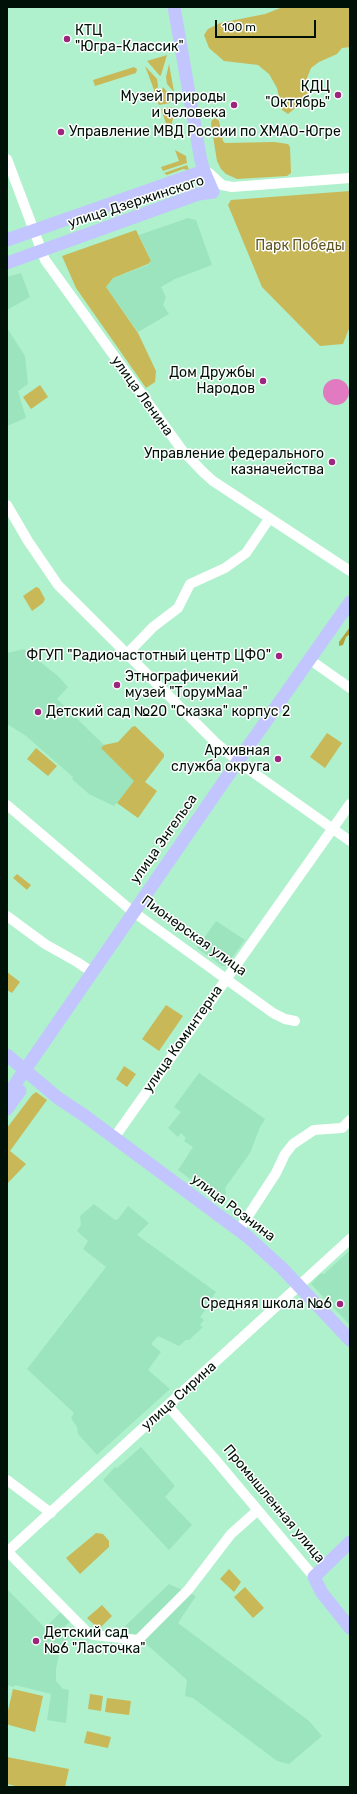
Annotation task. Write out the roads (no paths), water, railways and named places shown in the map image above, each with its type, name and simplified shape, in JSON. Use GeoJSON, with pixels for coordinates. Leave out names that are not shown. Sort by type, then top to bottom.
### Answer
{"type":"FeatureCollection","features":[{"type":"Feature","properties":{"kind":"main road"},"geometry":{"type":"LineString","coordinates":[[174,7],[206,172],[213,192]]}},
{"type":"Feature","properties":{"kind":"main road"},"geometry":{"type":"LineString","coordinates":[[180,7],[206,172]]}},
{"type":"Feature","properties":{"kind":"main road","name":"улица Дзержинского"},"geometry":{"type":"LineString","coordinates":[[7,240],[206,172]]}},
{"type":"Feature","properties":{"kind":"main road","name":"улица Дзержинского"},"geometry":{"type":"LineString","coordinates":[[7,263],[199,194],[213,192]]}},
{"type":"Feature","properties":{"kind":"main road","name":"улица Энгельса"},"geometry":{"type":"LineString","coordinates":[[7,1096],[30,1070],[136,914],[241,764],[350,602]]}},
{"type":"Feature","properties":{"kind":"main road","name":"улица Энгельса"},"geometry":{"type":"LineString","coordinates":[[241,764],[350,616]]}},
{"type":"Feature","properties":{"kind":"main road","name":"улица Энгельса"},"geometry":{"type":"LineString","coordinates":[[7,1109],[92,972],[136,914]]}},
{"type":"Feature","properties":{"kind":"main road","name":"улица Рознина"},"geometry":{"type":"LineString","coordinates":[[7,1046],[58,1098],[85,1116],[239,1230],[261,1248],[350,1340]]}},
{"type":"Feature","properties":{"kind":"main road","name":"улица Рознина"},"geometry":{"type":"LineString","coordinates":[[7,1055],[30,1070]]}},
{"type":"Feature","properties":{"kind":"main road"},"geometry":{"type":"LineString","coordinates":[[314,1577],[350,1542]]}},
{"type":"Feature","properties":{"kind":"main road","name":"Промышленная улица"},"geometry":{"type":"LineString","coordinates":[[314,1577],[322,1593],[350,1628]]}},
{"type":"Feature","properties":{"kind":"street","name":"улица Ленина"},"geometry":{"type":"LineString","coordinates":[[7,159],[41,251],[53,272],[182,450],[213,481],[350,571]]}},
{"type":"Feature","properties":{"kind":"street","name":"улица Дзержинского"},"geometry":{"type":"LineString","coordinates":[[206,172],[222,185],[232,188],[349,180]]}},
{"type":"Feature","properties":{"kind":"street","name":"улица Дзержинского"},"geometry":{"type":"LineString","coordinates":[[213,192],[349,180]]}},
{"type":"Feature","properties":{"kind":"street"},"geometry":{"type":"LineString","coordinates":[[7,505],[31,546],[58,585],[215,742],[241,764],[350,841]]}},
{"type":"Feature","properties":{"kind":"street"},"geometry":{"type":"LineString","coordinates":[[126,654],[153,627],[178,608],[190,584],[225,568],[246,553],[269,519]]}},
{"type":"Feature","properties":{"kind":"street"},"geometry":{"type":"LineString","coordinates":[[316,664],[350,688]]}},
{"type":"Feature","properties":{"kind":"street","name":"улица Коминтерна"},"geometry":{"type":"LineString","coordinates":[[114,1138],[350,804]]}},
{"type":"Feature","properties":{"kind":"street","name":"Пионерская улица"},"geometry":{"type":"LineString","coordinates":[[7,806],[136,914],[273,1013],[284,1019],[295,1021]]}},
{"type":"Feature","properties":{"kind":"street"},"geometry":{"type":"LineString","coordinates":[[7,916],[45,944],[92,972]]}},
{"type":"Feature","properties":{"kind":"street"},"geometry":{"type":"LineString","coordinates":[[239,1230],[276,1173],[285,1154],[293,1144],[314,1130],[342,1128],[350,1120]]}},
{"type":"Feature","properties":{"kind":"street","name":"улица Сирина"},"geometry":{"type":"LineString","coordinates":[[7,1552],[350,1239]]}},
{"type":"Feature","properties":{"kind":"street","name":"Промышленная улица"},"geometry":{"type":"LineString","coordinates":[[168,1406],[314,1577]]}},
{"type":"Feature","properties":{"kind":"street"},"geometry":{"type":"LineString","coordinates":[[7,1480],[51,1513]]}},
{"type":"Feature","properties":{"kind":"street"},"geometry":{"type":"LineString","coordinates":[[7,1552],[88,1633],[138,1640],[188,1590],[232,1534],[258,1510]]}},
{"type":"Feature","properties":{"kind":"place","name":"КТЦ \"Югра-Классик\""},"geometry":{"type":"Point","coordinates":[67,39]}},
{"type":"Feature","properties":{"kind":"place","name":"КДЦ \"Октябрь\""},"geometry":{"type":"Point","coordinates":[338,95]}},
{"type":"Feature","properties":{"kind":"place","name":"Музей природы и человека"},"geometry":{"type":"Point","coordinates":[234,105]}},
{"type":"Feature","properties":{"kind":"place","name":"Управление МВД России по ХМАО-Югре"},"geometry":{"type":"Point","coordinates":[61,132]}},
{"type":"Feature","properties":{"kind":"place","name":"Дом Дружбы Народов"},"geometry":{"type":"Point","coordinates":[263,381]}},
{"type":"Feature","properties":{"kind":"place","name":"Управление федерального казначейства"},"geometry":{"type":"Point","coordinates":[332,462]}},
{"type":"Feature","properties":{"kind":"place","name":"ФГУП \"Радиочастотный центр ЦФО\""},"geometry":{"type":"Point","coordinates":[279,656]}},
{"type":"Feature","properties":{"kind":"place","name":"Этнографичекий музей \"ТорумМаа\""},"geometry":{"type":"Point","coordinates":[117,685]}},
{"type":"Feature","properties":{"kind":"place","name":"Детский сад №20 \"Сказка\" корпус 2"},"geometry":{"type":"Point","coordinates":[38,712]}},
{"type":"Feature","properties":{"kind":"place","name":"Архивная служба округа"},"geometry":{"type":"Point","coordinates":[278,759]}},
{"type":"Feature","properties":{"kind":"place","name":"Средняя школа №6"},"geometry":{"type":"Point","coordinates":[340,1304]}},
{"type":"Feature","properties":{"kind":"place","name":"Детский сад №6 \"Ласточка\""},"geometry":{"type":"Point","coordinates":[36,1641]}},
{"type":"Feature","properties":{"kind":"park label","name":"Парк Победы"},"geometry":{"type":"Point","coordinates":[300,246]}}]}
